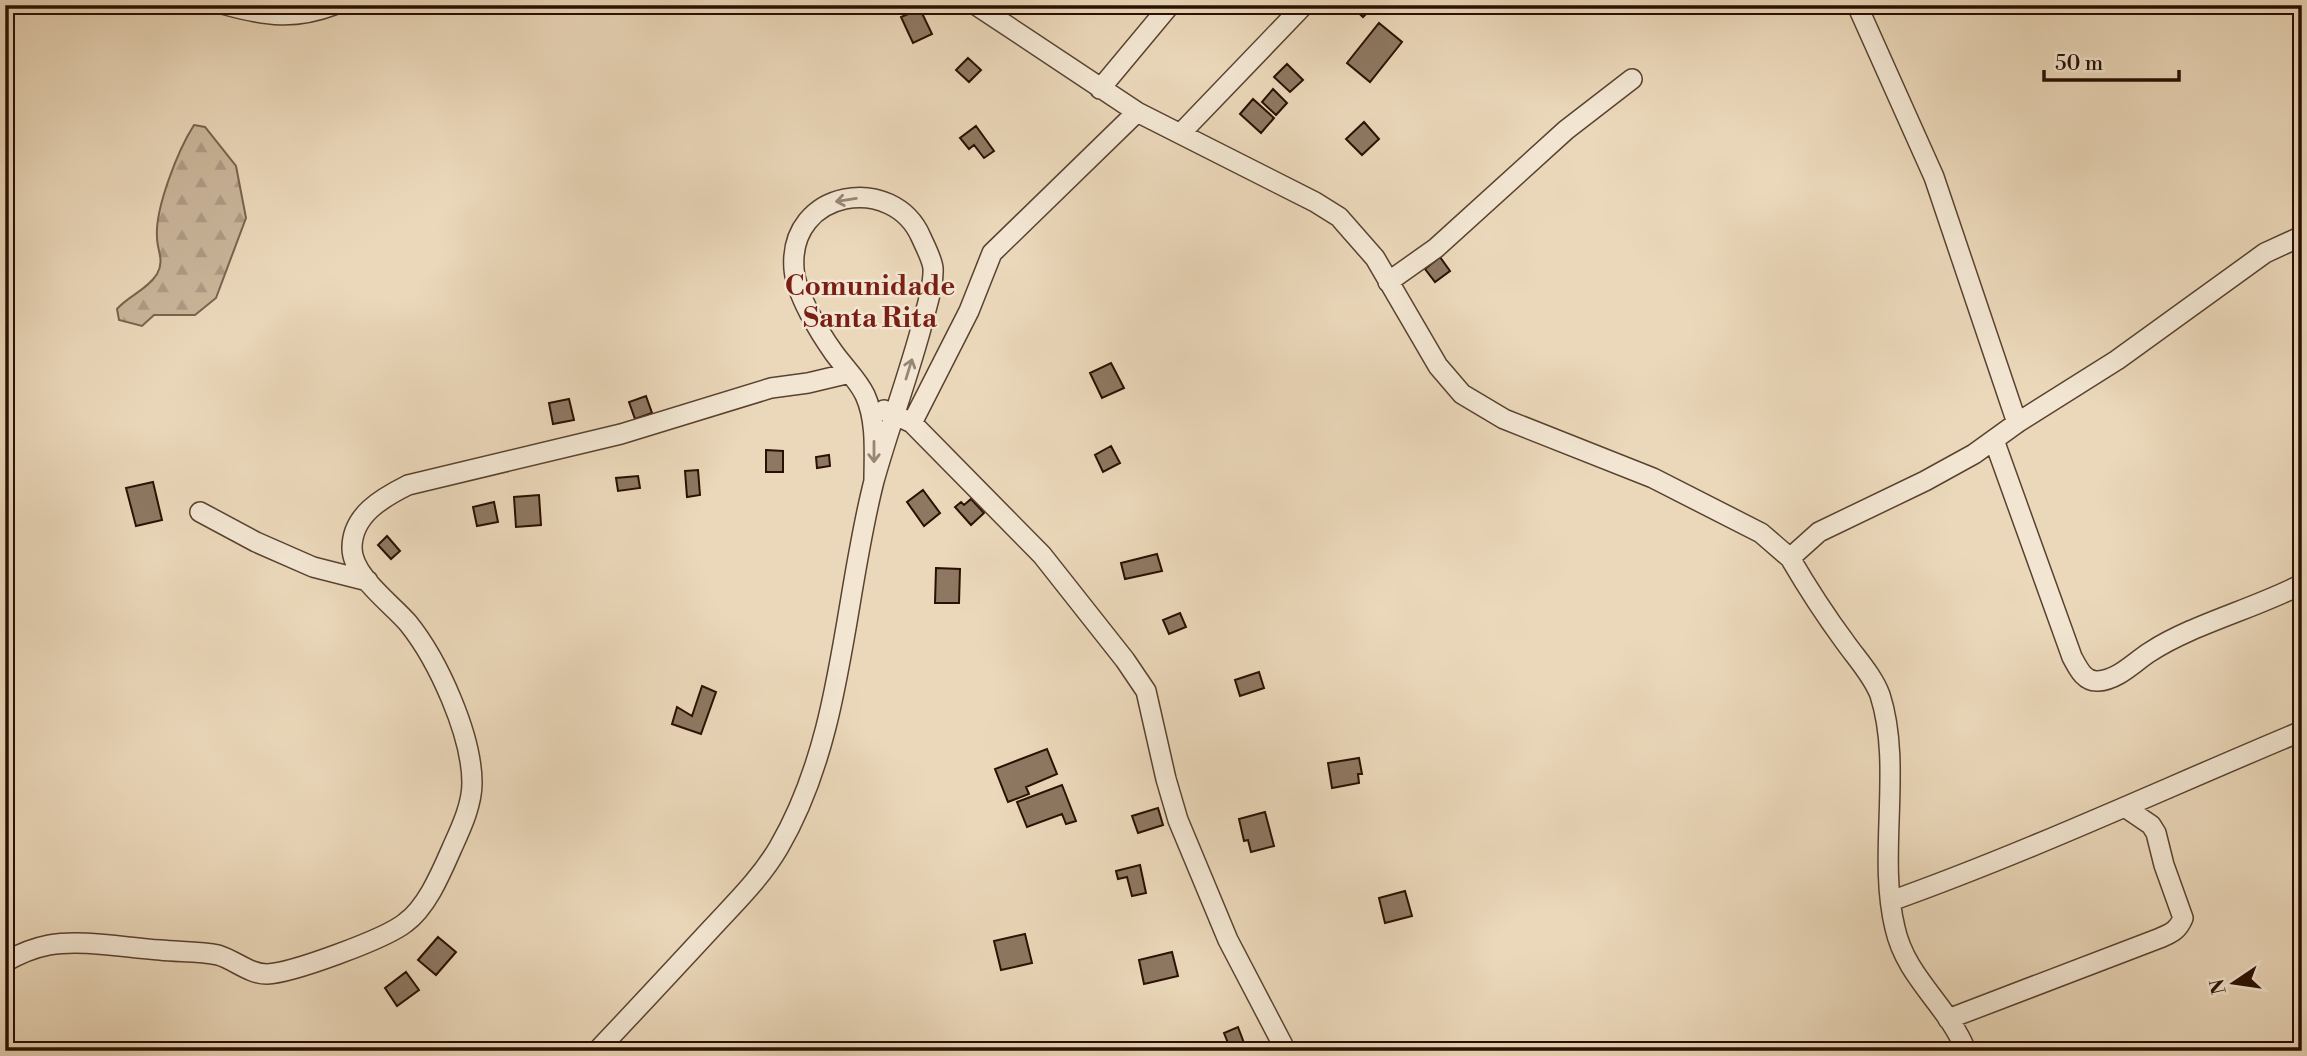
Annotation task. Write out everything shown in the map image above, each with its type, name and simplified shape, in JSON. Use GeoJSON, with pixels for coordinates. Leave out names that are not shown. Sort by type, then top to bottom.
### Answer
{"type":"FeatureCollection","features":[{"type":"Feature","properties":{"kind":"street"},"geometry":{"type":"LineString","coordinates":[[226,5],[270,15],[292,16],[313,13],[334,5]]}},
{"type":"Feature","properties":{"kind":"street"},"geometry":{"type":"LineString","coordinates":[[976,5],[1137,112],[1315,202],[1339,217],[1375,258],[1438,366],[1462,394],[1504,419],[1653,478],[1761,533],[1790,558],[1879,694],[1888,738],[1891,901],[1894,927],[1902,952],[1914,975],[1948,1019],[1966,1051]]}},
{"type":"Feature","properties":{"kind":"street"},"geometry":{"type":"LineString","coordinates":[[1100,89],[1170,5]]}},
{"type":"Feature","properties":{"kind":"street"},"geometry":{"type":"LineString","coordinates":[[1181,133],[1304,5]]}},
{"type":"Feature","properties":{"kind":"street"},"geometry":{"type":"LineString","coordinates":[[1857,5],[1934,177],[2017,424]]}},
{"type":"Feature","properties":{"kind":"street"},"geometry":{"type":"LineString","coordinates":[[1388,282],[1436,248],[1566,130],[1632,79]]}},
{"type":"Feature","properties":{"kind":"street"},"geometry":{"type":"LineString","coordinates":[[874,481],[903,418],[969,311],[992,253],[1137,112]]}},
{"type":"Feature","properties":{"kind":"street"},"geometry":{"type":"LineString","coordinates":[[597,1051],[762,873],[795,817],[815,767],[874,481],[874,437],[865,394],[814,320],[799,289],[794,269],[796,246],[810,218],[823,206],[852,197],[886,203],[906,217],[919,232],[933,268],[903,418]]}},
{"type":"Feature","properties":{"kind":"street"},"geometry":{"type":"LineString","coordinates":[[1790,558],[1819,532],[1974,454],[2117,360],[2264,253],[2302,236]]}},
{"type":"Feature","properties":{"kind":"street"},"geometry":{"type":"LineString","coordinates":[[5,962],[32,949],[52,944],[79,944],[216,955],[251,971],[271,973],[377,939],[407,922],[424,903],[465,820],[472,785],[470,755],[461,723],[432,660],[408,623],[368,581],[352,550],[355,530],[364,515],[383,498],[408,485],[621,434],[771,388],[849,373]]}},
{"type":"Feature","properties":{"kind":"street"},"geometry":{"type":"LineString","coordinates":[[869,404],[903,418],[1042,555],[1125,660],[1146,691],[1166,779],[1183,832],[1228,940],[1286,1051]]}},
{"type":"Feature","properties":{"kind":"street"},"geometry":{"type":"LineString","coordinates":[[1994,440],[2072,657],[2086,678],[2097,682],[2112,676],[2131,667],[2159,646],[2302,584]]}},
{"type":"Feature","properties":{"kind":"street"},"geometry":{"type":"LineString","coordinates":[[200,512],[256,542],[313,567],[368,581]]}},
{"type":"Feature","properties":{"kind":"street"},"geometry":{"type":"LineString","coordinates":[[1891,901],[2126,808],[2302,731]]}},
{"type":"Feature","properties":{"kind":"street"},"geometry":{"type":"LineString","coordinates":[[1948,1019],[2173,933],[2180,926],[2183,918],[2156,833],[2151,825],[2126,808]]}},
{"type":"Feature","properties":{"kind":"green space"},"geometry":{"type":"Polygon","coordinates":[[[194,125],[205,127],[236,166],[246,218],[216,298],[195,315],[154,315],[142,326],[119,320],[117,309],[148,284],[159,269],[161,260],[157,225],[160,211],[175,164],[194,125]]]}},
{"type":"Feature","properties":{"kind":"building"},"geometry":{"type":"Polygon","coordinates":[[[1350,5],[1375,5],[1363,17],[1350,5]]]}},
{"type":"Feature","properties":{"kind":"building"},"geometry":{"type":"Polygon","coordinates":[[[920,9],[932,34],[913,43],[901,17],[920,9]]]}},
{"type":"Feature","properties":{"kind":"building"},"geometry":{"type":"Polygon","coordinates":[[[1379,23],[1402,42],[1370,82],[1347,63],[1379,23]]]}},
{"type":"Feature","properties":{"kind":"building"},"geometry":{"type":"Polygon","coordinates":[[[968,58],[981,70],[969,82],[956,70],[968,58]]]}},
{"type":"Feature","properties":{"kind":"building"},"geometry":{"type":"Polygon","coordinates":[[[1287,64],[1303,80],[1290,92],[1274,77],[1287,64]]]}},
{"type":"Feature","properties":{"kind":"building"},"geometry":{"type":"Polygon","coordinates":[[[1273,89],[1287,103],[1276,115],[1262,102],[1273,89]]]}},
{"type":"Feature","properties":{"kind":"building"},"geometry":{"type":"Polygon","coordinates":[[[1253,99],[1274,118],[1261,133],[1240,114],[1253,99]]]}},
{"type":"Feature","properties":{"kind":"building"},"geometry":{"type":"Polygon","coordinates":[[[1364,122],[1379,139],[1362,155],[1346,139],[1364,122]]]}},
{"type":"Feature","properties":{"kind":"building"},"geometry":{"type":"Polygon","coordinates":[[[976,126],[994,151],[984,158],[974,145],[969,149],[960,138],[976,126]]]}},
{"type":"Feature","properties":{"kind":"building"},"geometry":{"type":"Polygon","coordinates":[[[1440,257],[1450,271],[1435,282],[1425,269],[1440,257]]]}},
{"type":"Feature","properties":{"kind":"building"},"geometry":{"type":"Polygon","coordinates":[[[1111,363],[1124,388],[1102,398],[1090,373],[1111,363]]]}},
{"type":"Feature","properties":{"kind":"building"},"geometry":{"type":"Polygon","coordinates":[[[646,396],[652,413],[635,419],[629,402],[646,396]]]}},
{"type":"Feature","properties":{"kind":"building"},"geometry":{"type":"Polygon","coordinates":[[[569,399],[574,420],[553,424],[549,403],[569,399]]]}},
{"type":"Feature","properties":{"kind":"building"},"geometry":{"type":"Polygon","coordinates":[[[1111,446],[1120,463],[1103,472],[1095,455],[1111,446]]]}},
{"type":"Feature","properties":{"kind":"building"},"geometry":{"type":"Polygon","coordinates":[[[766,450],[783,451],[783,472],[766,472],[766,450]]]}},
{"type":"Feature","properties":{"kind":"building"},"geometry":{"type":"Polygon","coordinates":[[[829,455],[830,466],[817,468],[816,457],[829,455]]]}},
{"type":"Feature","properties":{"kind":"building"},"geometry":{"type":"Polygon","coordinates":[[[698,470],[700,495],[687,497],[685,471],[698,470]]]}},
{"type":"Feature","properties":{"kind":"building"},"geometry":{"type":"Polygon","coordinates":[[[638,476],[640,488],[618,491],[616,478],[638,476]]]}},
{"type":"Feature","properties":{"kind":"building"},"geometry":{"type":"Polygon","coordinates":[[[153,482],[162,520],[136,526],[126,488],[153,482]]]}},
{"type":"Feature","properties":{"kind":"building"},"geometry":{"type":"Polygon","coordinates":[[[923,490],[940,513],[924,526],[907,502],[923,490]]]}},
{"type":"Feature","properties":{"kind":"building"},"geometry":{"type":"Polygon","coordinates":[[[539,495],[541,525],[516,527],[514,497],[539,495]]]}},
{"type":"Feature","properties":{"kind":"building"},"geometry":{"type":"Polygon","coordinates":[[[971,499],[984,513],[971,525],[955,507],[961,502],[964,505],[971,499]]]}},
{"type":"Feature","properties":{"kind":"building"},"geometry":{"type":"Polygon","coordinates":[[[494,502],[498,522],[477,526],[473,507],[494,502]]]}},
{"type":"Feature","properties":{"kind":"building"},"geometry":{"type":"Polygon","coordinates":[[[387,536],[400,551],[391,559],[378,545],[387,536]]]}},
{"type":"Feature","properties":{"kind":"building"},"geometry":{"type":"Polygon","coordinates":[[[1157,554],[1162,571],[1125,579],[1121,563],[1157,554]]]}},
{"type":"Feature","properties":{"kind":"building"},"geometry":{"type":"Polygon","coordinates":[[[936,568],[960,569],[959,603],[935,603],[936,568]]]}},
{"type":"Feature","properties":{"kind":"building"},"geometry":{"type":"Polygon","coordinates":[[[1180,613],[1186,627],[1169,634],[1163,620],[1180,613]]]}},
{"type":"Feature","properties":{"kind":"building"},"geometry":{"type":"Polygon","coordinates":[[[1259,672],[1264,688],[1240,696],[1235,680],[1259,672]]]}},
{"type":"Feature","properties":{"kind":"building"},"geometry":{"type":"Polygon","coordinates":[[[702,686],[716,692],[701,734],[672,724],[677,707],[692,716],[702,686]]]}},
{"type":"Feature","properties":{"kind":"building"},"geometry":{"type":"Polygon","coordinates":[[[1047,749],[1057,774],[1026,787],[1029,794],[1008,802],[995,769],[1047,749]]]}},
{"type":"Feature","properties":{"kind":"building"},"geometry":{"type":"Polygon","coordinates":[[[1359,758],[1362,774],[1358,774],[1359,783],[1332,788],[1328,763],[1359,758]]]}},
{"type":"Feature","properties":{"kind":"building"},"geometry":{"type":"Polygon","coordinates":[[[1062,785],[1076,821],[1066,824],[1062,814],[1027,827],[1017,802],[1062,785]]]}},
{"type":"Feature","properties":{"kind":"building"},"geometry":{"type":"Polygon","coordinates":[[[1158,808],[1163,825],[1138,833],[1132,816],[1158,808]]]}},
{"type":"Feature","properties":{"kind":"building"},"geometry":{"type":"Polygon","coordinates":[[[1265,812],[1274,846],[1251,852],[1248,840],[1244,841],[1239,819],[1265,812]]]}},
{"type":"Feature","properties":{"kind":"building"},"geometry":{"type":"Polygon","coordinates":[[[1140,865],[1146,893],[1132,896],[1127,877],[1118,879],[1116,871],[1140,865]]]}},
{"type":"Feature","properties":{"kind":"building"},"geometry":{"type":"Polygon","coordinates":[[[1405,891],[1412,916],[1385,923],[1379,898],[1405,891]]]}},
{"type":"Feature","properties":{"kind":"building"},"geometry":{"type":"Polygon","coordinates":[[[1025,934],[1032,963],[1001,970],[994,941],[1025,934]]]}},
{"type":"Feature","properties":{"kind":"building"},"geometry":{"type":"Polygon","coordinates":[[[438,937],[456,952],[436,975],[418,960],[438,937]]]}},
{"type":"Feature","properties":{"kind":"building"},"geometry":{"type":"Polygon","coordinates":[[[1172,952],[1178,976],[1144,984],[1139,960],[1172,952]]]}},
{"type":"Feature","properties":{"kind":"building"},"geometry":{"type":"Polygon","coordinates":[[[406,972],[419,990],[397,1006],[385,988],[406,972]]]}},
{"type":"Feature","properties":{"kind":"building"},"geometry":{"type":"Polygon","coordinates":[[[1238,1027],[1247,1051],[1220,1051],[1218,1046],[1228,1043],[1224,1033],[1238,1027]]]}},
{"type":"Feature","properties":{"kind":"district","name":"Comunidade Santa Rita"},"geometry":{"type":"Point","coordinates":[870,301]}}]}
